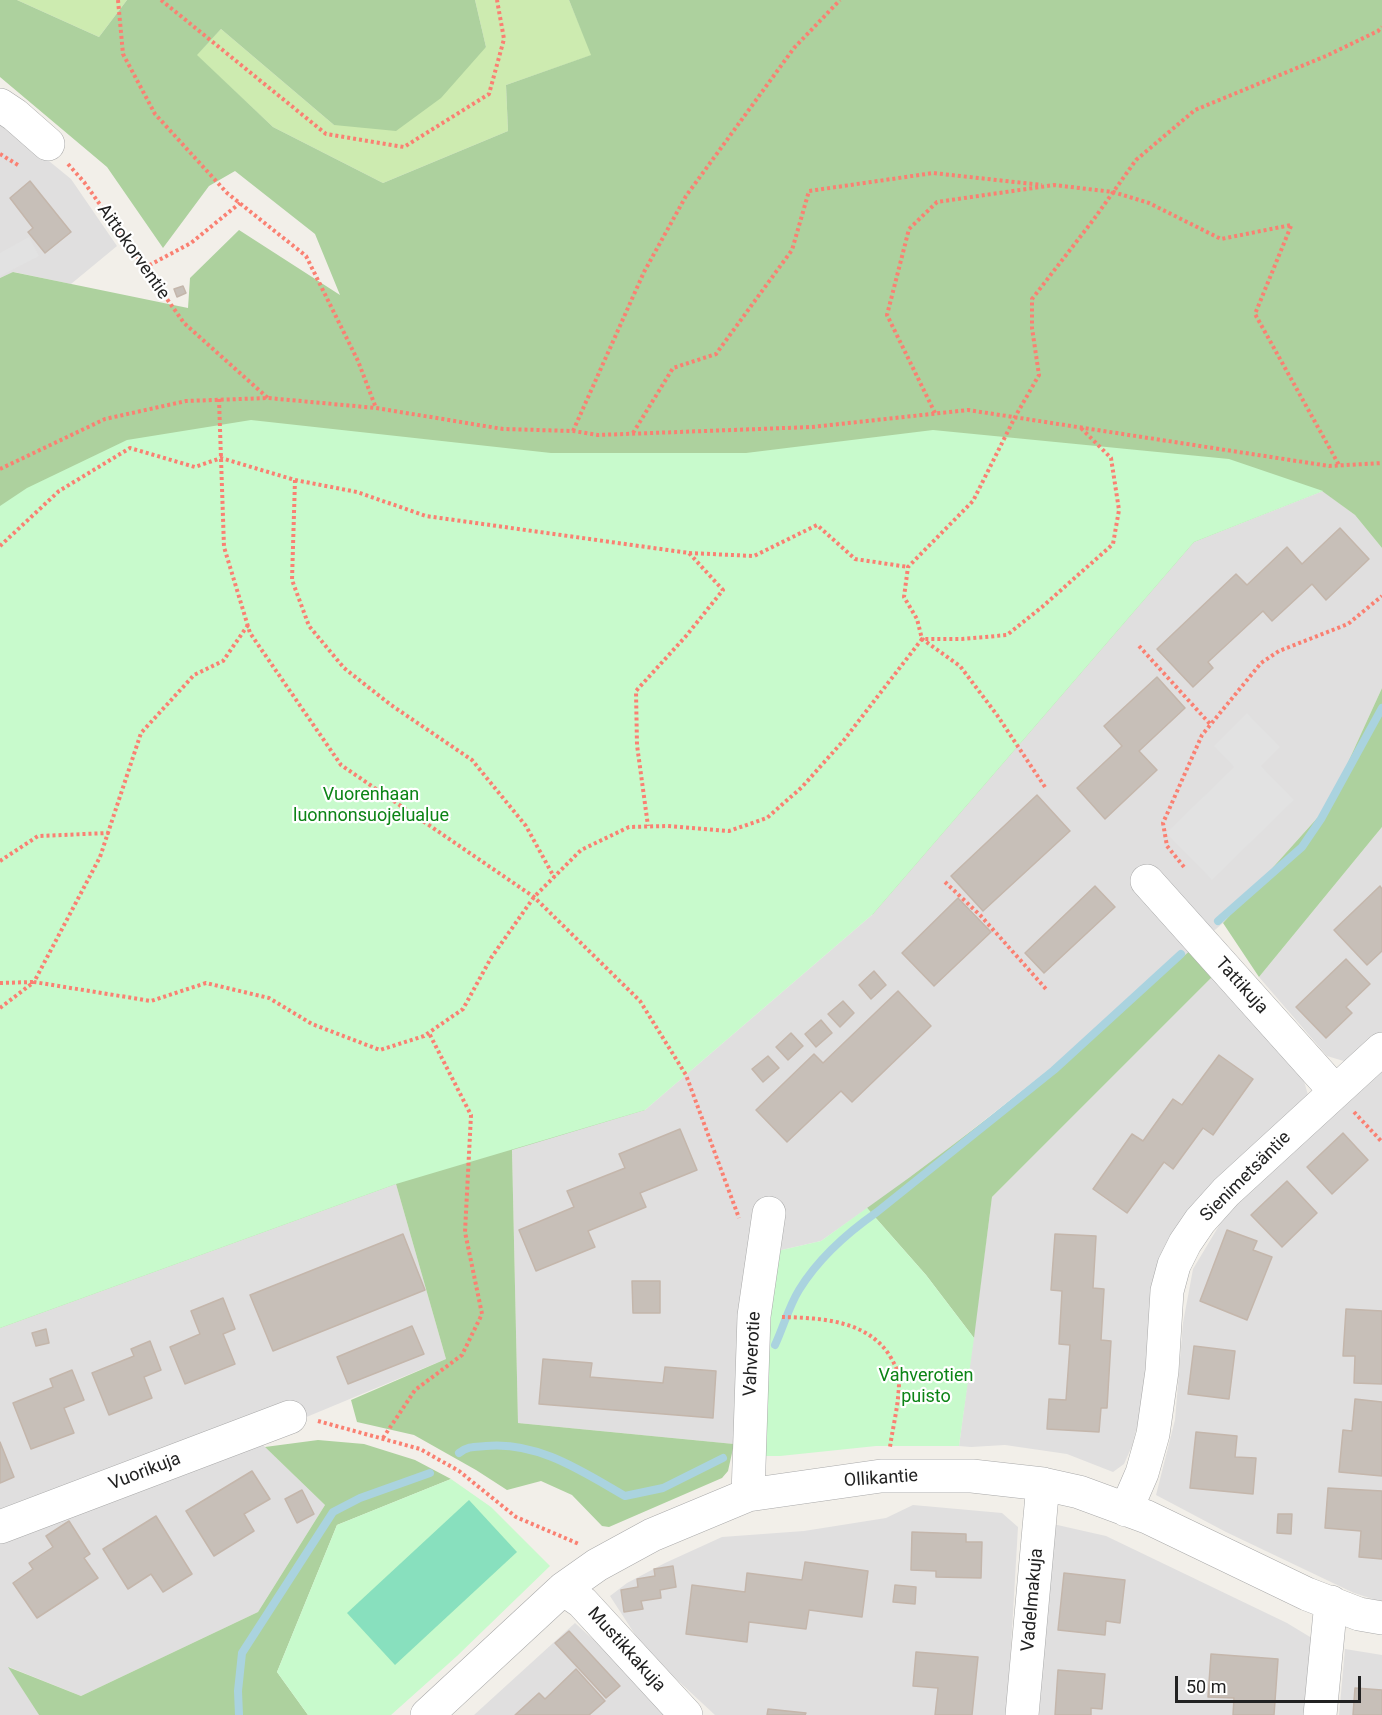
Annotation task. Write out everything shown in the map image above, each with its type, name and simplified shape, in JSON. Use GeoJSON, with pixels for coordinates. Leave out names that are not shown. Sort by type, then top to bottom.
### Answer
{"type":"FeatureCollection","features":[{"type":"Feature","properties":{"kind":"street"},"geometry":{"type":"LineString","coordinates":[[0,105],[48,144]]}},
{"type":"Feature","properties":{"kind":"street","name":"Tattikuja"},"geometry":{"type":"LineString","coordinates":[[1147,881],[1335,1090]]}},
{"type":"Feature","properties":{"kind":"street","name":"Sienimetsäntie"},"geometry":{"type":"LineString","coordinates":[[1126,1510],[1142,1473],[1153,1434],[1162,1371],[1167,1291],[1174,1265],[1200,1221],[1226,1192],[1382,1049]]}},
{"type":"Feature","properties":{"kind":"street","name":"Vahverotie"},"geometry":{"type":"LineString","coordinates":[[748,1495],[754,1316],[767,1228]]}},
{"type":"Feature","properties":{"kind":"street","name":"Vuorikuja"},"geometry":{"type":"LineString","coordinates":[[0,1527],[290,1417]]}},
{"type":"Feature","properties":{"kind":"street","name":"Ollikantie"},"geometry":{"type":"LineString","coordinates":[[427,1715],[563,1589],[597,1565],[652,1535],[748,1495],[881,1476],[972,1476],[1043,1484],[1079,1492],[1147,1517],[1306,1594],[1359,1614],[1382,1618]]}},
{"type":"Feature","properties":{"kind":"street","name":"Vadelmakuja"},"geometry":{"type":"LineString","coordinates":[[1022,1715],[1043,1484]]}},
{"type":"Feature","properties":{"kind":"street","name":"Mustikkakuja"},"geometry":{"type":"LineString","coordinates":[[563,1589],[582,1602],[686,1715]]}},
{"type":"Feature","properties":{"kind":"street"},"geometry":{"type":"LineString","coordinates":[[1320,1715],[1331,1602]]}},
{"type":"Feature","properties":{"kind":"path"},"geometry":{"type":"LineString","coordinates":[[118,0],[123,54],[155,114],[227,193],[306,256],[358,362],[376,408]]}},
{"type":"Feature","properties":{"kind":"path"},"geometry":{"type":"LineString","coordinates":[[161,0],[326,134],[404,147],[489,94],[504,39],[497,0]]}},
{"type":"Feature","properties":{"kind":"path"},"geometry":{"type":"LineString","coordinates":[[573,431],[644,272],[686,196],[794,48],[840,0]]}},
{"type":"Feature","properties":{"kind":"path"},"geometry":{"type":"LineString","coordinates":[[1045,787],[997,714],[960,666],[922,639],[916,619],[904,597],[908,567],[973,501],[1039,375],[1032,328],[1032,299],[1136,159],[1195,110],[1326,56],[1382,27]]}},
{"type":"Feature","properties":{"kind":"path","name":"Aittokorventie"},"geometry":{"type":"LineString","coordinates":[[48,144],[84,182],[184,323],[268,398]]}},
{"type":"Feature","properties":{"kind":"path"},"geometry":{"type":"LineString","coordinates":[[0,154],[18,165]]}},
{"type":"Feature","properties":{"kind":"path"},"geometry":{"type":"LineString","coordinates":[[632,434],[673,368],[716,354],[792,250],[809,191],[933,173],[1113,192],[1149,203],[1221,239],[1291,225],[1255,314],[1339,466]]}},
{"type":"Feature","properties":{"kind":"path"},"geometry":{"type":"LineString","coordinates":[[935,413],[887,315],[909,229],[937,202],[1049,185]]}},
{"type":"Feature","properties":{"kind":"path"},"geometry":{"type":"LineString","coordinates":[[144,268],[191,243],[240,203]]}},
{"type":"Feature","properties":{"kind":"path"},"geometry":{"type":"LineString","coordinates":[[0,469],[105,418],[186,400],[268,398],[376,408],[503,429],[573,431],[598,435],[812,427],[968,410],[1329,466],[1382,463]]}},
{"type":"Feature","properties":{"kind":"path"},"geometry":{"type":"LineString","coordinates":[[219,399],[224,548],[250,633],[341,765],[534,897],[640,1001],[686,1075],[740,1221],[767,1228]]}},
{"type":"Feature","properties":{"kind":"path"},"geometry":{"type":"LineString","coordinates":[[922,639],[962,639],[1007,635],[1113,544],[1119,510],[1111,458],[1079,426]]}},
{"type":"Feature","properties":{"kind":"path"},"geometry":{"type":"LineString","coordinates":[[0,546],[59,491],[130,448],[195,467],[221,458],[295,480],[357,492],[426,516],[689,553],[754,556],[817,525],[855,559],[908,567]]}},
{"type":"Feature","properties":{"kind":"path"},"geometry":{"type":"LineString","coordinates":[[295,480],[292,580],[309,626],[344,668],[391,705],[472,760],[526,826],[554,877]]}},
{"type":"Feature","properties":{"kind":"path"},"geometry":{"type":"LineString","coordinates":[[648,826],[637,745],[636,691],[686,636],[723,590],[689,553]]}},
{"type":"Feature","properties":{"kind":"path"},"geometry":{"type":"LineString","coordinates":[[1184,867],[1167,846],[1163,823],[1202,735],[1210,724],[1261,663],[1279,651],[1348,624],[1382,596]]}},
{"type":"Feature","properties":{"kind":"path"},"geometry":{"type":"LineString","coordinates":[[0,1008],[34,981],[100,857],[141,733],[194,675],[223,661],[248,625]]}},
{"type":"Feature","properties":{"kind":"path"},"geometry":{"type":"LineString","coordinates":[[0,982],[34,981],[151,1001],[206,983],[269,998],[312,1024],[380,1050],[424,1036],[463,1009],[491,958],[534,897],[581,850],[629,827],[729,831],[767,818],[802,787],[844,740],[922,639]]}},
{"type":"Feature","properties":{"kind":"path"},"geometry":{"type":"LineString","coordinates":[[1139,646],[1210,724]]}},
{"type":"Feature","properties":{"kind":"path"},"geometry":{"type":"LineString","coordinates":[[0,861],[38,836],[109,833]]}},
{"type":"Feature","properties":{"kind":"path"},"geometry":{"type":"LineString","coordinates":[[945,882],[981,916],[1046,989]]}},
{"type":"Feature","properties":{"kind":"path"},"geometry":{"type":"LineString","coordinates":[[383,1438],[415,1390],[462,1355],[482,1314],[465,1232],[471,1114],[429,1033]]}},
{"type":"Feature","properties":{"kind":"path"},"geometry":{"type":"LineString","coordinates":[[1335,1090],[1382,1142]]}},
{"type":"Feature","properties":{"kind":"path"},"geometry":{"type":"LineString","coordinates":[[754,1316],[805,1318],[844,1324],[876,1338],[897,1367],[899,1382],[888,1456]]}},
{"type":"Feature","properties":{"kind":"path"},"geometry":{"type":"LineString","coordinates":[[290,1417],[328,1423],[420,1449],[459,1471],[516,1517],[585,1547],[597,1565]]}},
{"type":"Feature","properties":{"kind":"shaded area"},"geometry":{"type":"Polygon","coordinates":[[[0,121],[71,179],[117,246],[71,284],[14,272],[0,278],[0,121]]]}},
{"type":"Feature","properties":{"kind":"shaded area"},"geometry":{"type":"Polygon","coordinates":[[[29,237],[39,256],[0,276],[0,253],[29,237]]]}},
{"type":"Feature","properties":{"kind":"shaded area"},"geometry":{"type":"Polygon","coordinates":[[[1323,491],[1355,515],[1382,548],[1382,688],[1328,806],[1223,923],[1098,1031],[916,1174],[821,1241],[751,1257],[734,1444],[518,1423],[512,1149],[645,1110],[873,914],[1194,542],[1323,491]]]}},
{"type":"Feature","properties":{"kind":"shaded area"},"geometry":{"type":"Polygon","coordinates":[[[1247,713],[1280,747],[1261,766],[1294,800],[1212,880],[1166,833],[1234,767],[1214,746],[1247,713]]]}},
{"type":"Feature","properties":{"kind":"shaded area"},"geometry":{"type":"Polygon","coordinates":[[[1382,827],[1382,1033],[1347,1062],[1327,1056],[1259,977],[1382,827]]]}},
{"type":"Feature","properties":{"kind":"shaded area"},"geometry":{"type":"Polygon","coordinates":[[[1214,975],[1302,1074],[1308,1095],[1218,1178],[1143,1403],[1132,1446],[1124,1464],[1113,1472],[1067,1454],[1005,1445],[959,1446],[992,1197],[1214,975]]]}},
{"type":"Feature","properties":{"kind":"shaded area"},"geometry":{"type":"Polygon","coordinates":[[[1382,1070],[1382,1602],[1354,1593],[1226,1532],[1156,1495],[1175,1420],[1183,1323],[1193,1269],[1229,1209],[1382,1070]]]}},
{"type":"Feature","properties":{"kind":"shaded area"},"geometry":{"type":"Polygon","coordinates":[[[396,1184],[446,1359],[256,1438],[325,1505],[258,1612],[81,1696],[9,1667],[39,1715],[0,1715],[0,1328],[396,1184]]]}},
{"type":"Feature","properties":{"kind":"shaded area"},"geometry":{"type":"Polygon","coordinates":[[[913,1505],[1002,1513],[1018,1527],[1007,1715],[715,1715],[638,1639],[610,1596],[627,1583],[722,1537],[804,1531],[886,1518],[913,1505]]]}},
{"type":"Feature","properties":{"kind":"shaded area"},"geometry":{"type":"Polygon","coordinates":[[[1053,1524],[1106,1536],[1287,1623],[1315,1640],[1308,1715],[1039,1715],[1053,1524]]]}},
{"type":"Feature","properties":{"kind":"shaded area"},"geometry":{"type":"Polygon","coordinates":[[[575,1623],[619,1663],[667,1715],[474,1715],[575,1623]]]}},
{"type":"Feature","properties":{"kind":"shaded area"},"geometry":{"type":"Polygon","coordinates":[[[1345,1649],[1382,1655],[1382,1715],[1339,1715],[1345,1649]]]}},
{"type":"Feature","properties":{"kind":"green space"},"geometry":{"type":"Polygon","coordinates":[[[0,0],[17,0],[99,37],[127,0],[475,0],[486,47],[441,98],[396,131],[334,125],[221,29],[197,55],[273,127],[383,183],[508,131],[506,85],[591,55],[569,0],[1382,0],[1382,548],[1355,515],[1322,491],[1194,542],[873,914],[623,1042],[645,1110],[512,1150],[518,1423],[734,1444],[728,1471],[722,1478],[609,1527],[602,1526],[572,1495],[541,1481],[507,1490],[414,1435],[357,1422],[351,1400],[446,1359],[396,1184],[0,1328],[0,278],[13,272],[188,308],[190,278],[239,230],[340,295],[315,234],[235,171],[209,186],[163,248],[107,167],[0,77],[0,0]]]}},
{"type":"Feature","properties":{"kind":"green space"},"geometry":{"type":"Polygon","coordinates":[[[17,0],[127,0],[99,37],[17,0]]]}},
{"type":"Feature","properties":{"kind":"green space"},"geometry":{"type":"Polygon","coordinates":[[[475,0],[569,0],[592,55],[506,85],[508,131],[383,183],[273,127],[196,55],[221,29],[334,125],[486,47],[475,0]]]}},
{"type":"Feature","properties":{"kind":"green space","name":"Vuorenhaan luonnonsuojelualue"},"geometry":{"type":"Polygon","coordinates":[[[251,420],[551,453],[746,453],[933,430],[1229,459],[1323,491],[1194,542],[873,914],[645,1110],[396,1184],[0,1328],[0,506],[27,488],[127,440],[251,420]]]}},
{"type":"Feature","properties":{"kind":"green space"},"geometry":{"type":"Polygon","coordinates":[[[1382,688],[1382,827],[1259,977],[1223,923],[1328,806],[1382,688]]]}},
{"type":"Feature","properties":{"kind":"green space"},"geometry":{"type":"Polygon","coordinates":[[[1192,949],[1214,975],[992,1197],[974,1338],[926,1275],[867,1208],[1033,1083],[1192,949]]]}},
{"type":"Feature","properties":{"kind":"green space","name":"Vahverotien puisto"},"geometry":{"type":"Polygon","coordinates":[[[867,1208],[926,1275],[974,1338],[959,1446],[876,1446],[764,1456],[773,1252],[821,1241],[867,1208]]]}},
{"type":"Feature","properties":{"kind":"green space"},"geometry":{"type":"Polygon","coordinates":[[[318,1440],[364,1444],[415,1460],[451,1479],[337,1525],[277,1672],[308,1715],[39,1715],[8,1667],[81,1696],[258,1612],[325,1505],[265,1447],[318,1440]]]}},
{"type":"Feature","properties":{"kind":"green space"},"geometry":{"type":"Polygon","coordinates":[[[451,1479],[491,1507],[550,1566],[457,1656],[391,1715],[308,1715],[277,1672],[337,1525],[451,1479]]]}},
{"type":"Feature","properties":{"kind":"green space"},"geometry":{"type":"Polygon","coordinates":[[[469,1500],[517,1552],[395,1665],[347,1613],[469,1500]]]}},
{"type":"Feature","properties":{"kind":"building"},"geometry":{"type":"Polygon","coordinates":[[[30,181],[71,232],[45,253],[28,232],[33,228],[10,198],[30,181]]]}},
{"type":"Feature","properties":{"kind":"building"},"geometry":{"type":"Polygon","coordinates":[[[183,286],[186,293],[177,297],[174,289],[183,286]]]}},
{"type":"Feature","properties":{"kind":"building"},"geometry":{"type":"Polygon","coordinates":[[[1340,528],[1369,559],[1326,600],[1312,584],[1272,621],[1263,611],[1208,662],[1213,668],[1193,687],[1157,649],[1236,574],[1247,585],[1287,547],[1302,564],[1340,528]]]}},
{"type":"Feature","properties":{"kind":"building"},"geometry":{"type":"Polygon","coordinates":[[[1157,677],[1185,708],[1139,751],[1157,770],[1105,819],[1077,788],[1122,746],[1104,726],[1157,677]]]}},
{"type":"Feature","properties":{"kind":"building"},"geometry":{"type":"Polygon","coordinates":[[[1037,795],[1070,831],[983,911],[951,876],[1037,795]]]}},
{"type":"Feature","properties":{"kind":"building"},"geometry":{"type":"Polygon","coordinates":[[[1095,886],[1115,907],[1044,973],[1025,953],[1095,886]]]}},
{"type":"Feature","properties":{"kind":"building"},"geometry":{"type":"Polygon","coordinates":[[[1380,886],[1382,889],[1382,951],[1367,965],[1334,930],[1380,886]]]}},
{"type":"Feature","properties":{"kind":"building"},"geometry":{"type":"Polygon","coordinates":[[[958,898],[991,932],[934,986],[902,953],[958,898]]]}},
{"type":"Feature","properties":{"kind":"building"},"geometry":{"type":"Polygon","coordinates":[[[1346,959],[1370,984],[1346,1007],[1352,1013],[1326,1038],[1296,1007],[1346,959]]]}},
{"type":"Feature","properties":{"kind":"building"},"geometry":{"type":"Polygon","coordinates":[[[874,971],[886,985],[871,999],[859,985],[874,971]]]}},
{"type":"Feature","properties":{"kind":"building"},"geometry":{"type":"Polygon","coordinates":[[[898,991],[931,1026],[852,1102],[841,1091],[787,1142],[756,1110],[814,1054],[823,1063],[898,991]]]}},
{"type":"Feature","properties":{"kind":"building"},"geometry":{"type":"Polygon","coordinates":[[[843,1001],[854,1013],[840,1027],[828,1014],[843,1001]]]}},
{"type":"Feature","properties":{"kind":"building"},"geometry":{"type":"Polygon","coordinates":[[[821,1020],[832,1033],[816,1047],[805,1034],[821,1020]]]}},
{"type":"Feature","properties":{"kind":"building"},"geometry":{"type":"Polygon","coordinates":[[[791,1033],[803,1046],[788,1060],[776,1047],[791,1033]]]}},
{"type":"Feature","properties":{"kind":"building"},"geometry":{"type":"Polygon","coordinates":[[[1219,1055],[1253,1079],[1213,1135],[1203,1128],[1173,1169],[1164,1162],[1127,1213],[1093,1189],[1132,1134],[1143,1141],[1173,1099],[1182,1105],[1219,1055]]]}},
{"type":"Feature","properties":{"kind":"building"},"geometry":{"type":"Polygon","coordinates":[[[768,1056],[779,1068],[763,1082],[752,1069],[768,1056]]]}},
{"type":"Feature","properties":{"kind":"building"},"geometry":{"type":"Polygon","coordinates":[[[680,1129],[697,1170],[640,1193],[646,1207],[588,1231],[595,1247],[536,1271],[519,1230],[574,1207],[567,1191],[625,1168],[619,1154],[680,1129]]]}},
{"type":"Feature","properties":{"kind":"building"},"geometry":{"type":"Polygon","coordinates":[[[1343,1133],[1368,1160],[1332,1194],[1307,1167],[1343,1133]]]}},
{"type":"Feature","properties":{"kind":"building"},"geometry":{"type":"Polygon","coordinates":[[[1287,1181],[1317,1213],[1282,1247],[1251,1215],[1287,1181]]]}},
{"type":"Feature","properties":{"kind":"building"},"geometry":{"type":"Polygon","coordinates":[[[1227,1230],[1257,1241],[1253,1250],[1272,1257],[1247,1320],[1200,1301],[1227,1230]]]}},
{"type":"Feature","properties":{"kind":"building"},"geometry":{"type":"Polygon","coordinates":[[[403,1234],[425,1290],[273,1351],[250,1295],[403,1234]]]}},
{"type":"Feature","properties":{"kind":"building"},"geometry":{"type":"Polygon","coordinates":[[[1055,1234],[1096,1236],[1093,1288],[1104,1289],[1101,1340],[1111,1341],[1107,1408],[1101,1408],[1099,1432],[1047,1429],[1049,1399],[1066,1400],[1070,1345],[1059,1344],[1062,1291],[1051,1290],[1055,1234]]]}},
{"type":"Feature","properties":{"kind":"building"},"geometry":{"type":"Polygon","coordinates":[[[632,1281],[660,1281],[660,1313],[633,1313],[632,1281]]]}},
{"type":"Feature","properties":{"kind":"building"},"geometry":{"type":"Polygon","coordinates":[[[223,1298],[235,1329],[223,1334],[235,1364],[185,1384],[170,1347],[200,1334],[191,1311],[223,1298]]]}},
{"type":"Feature","properties":{"kind":"building"},"geometry":{"type":"Polygon","coordinates":[[[1346,1309],[1382,1311],[1382,1384],[1354,1383],[1355,1356],[1343,1356],[1346,1309]]]}},
{"type":"Feature","properties":{"kind":"building"},"geometry":{"type":"Polygon","coordinates":[[[412,1326],[424,1354],[348,1384],[337,1357],[412,1326]]]}},
{"type":"Feature","properties":{"kind":"building"},"geometry":{"type":"Polygon","coordinates":[[[46,1329],[49,1343],[36,1346],[32,1333],[46,1329]]]}},
{"type":"Feature","properties":{"kind":"building"},"geometry":{"type":"Polygon","coordinates":[[[150,1341],[161,1370],[144,1377],[152,1398],[109,1415],[92,1373],[134,1356],[131,1349],[150,1341]]]}},
{"type":"Feature","properties":{"kind":"building"},"geometry":{"type":"Polygon","coordinates":[[[1194,1346],[1235,1351],[1229,1399],[1188,1394],[1194,1346]]]}},
{"type":"Feature","properties":{"kind":"building"},"geometry":{"type":"Polygon","coordinates":[[[543,1359],[592,1363],[590,1377],[663,1383],[665,1367],[716,1371],[713,1418],[539,1404],[543,1359]]]}},
{"type":"Feature","properties":{"kind":"building"},"geometry":{"type":"Polygon","coordinates":[[[72,1370],[84,1400],[64,1408],[74,1433],[31,1449],[13,1403],[53,1387],[50,1379],[72,1370]]]}},
{"type":"Feature","properties":{"kind":"building"},"geometry":{"type":"Polygon","coordinates":[[[1355,1399],[1382,1402],[1382,1476],[1339,1472],[1343,1430],[1352,1431],[1355,1399]]]}},
{"type":"Feature","properties":{"kind":"building"},"geometry":{"type":"Polygon","coordinates":[[[1196,1432],[1237,1436],[1235,1457],[1256,1458],[1253,1494],[1190,1488],[1196,1432]]]}},
{"type":"Feature","properties":{"kind":"building"},"geometry":{"type":"Polygon","coordinates":[[[0,1442],[14,1477],[0,1483],[0,1442]]]}},
{"type":"Feature","properties":{"kind":"building"},"geometry":{"type":"Polygon","coordinates":[[[252,1471],[270,1499],[244,1514],[254,1531],[214,1556],[186,1511],[252,1471]]]}},
{"type":"Feature","properties":{"kind":"building"},"geometry":{"type":"Polygon","coordinates":[[[1328,1488],[1382,1491],[1382,1559],[1359,1557],[1361,1531],[1325,1528],[1328,1488]]]}},
{"type":"Feature","properties":{"kind":"building"},"geometry":{"type":"Polygon","coordinates":[[[302,1490],[314,1514],[297,1523],[285,1499],[302,1490]]]}},
{"type":"Feature","properties":{"kind":"building"},"geometry":{"type":"Polygon","coordinates":[[[1278,1514],[1292,1514],[1291,1534],[1277,1533],[1278,1514]]]}},
{"type":"Feature","properties":{"kind":"building"},"geometry":{"type":"Polygon","coordinates":[[[156,1516],[192,1574],[163,1592],[151,1574],[128,1589],[103,1549],[156,1516]]]}},
{"type":"Feature","properties":{"kind":"building"},"geometry":{"type":"Polygon","coordinates":[[[69,1521],[90,1554],[84,1558],[98,1578],[37,1618],[13,1583],[33,1569],[29,1563],[53,1547],[46,1536],[69,1521]]]}},
{"type":"Feature","properties":{"kind":"building"},"geometry":{"type":"Polygon","coordinates":[[[912,1532],[966,1534],[966,1542],[982,1542],[981,1578],[936,1577],[936,1571],[911,1570],[912,1532]]]}},
{"type":"Feature","properties":{"kind":"building"},"geometry":{"type":"Polygon","coordinates":[[[805,1562],[868,1571],[862,1617],[809,1610],[806,1629],[749,1622],[747,1642],[686,1634],[692,1585],[745,1592],[747,1573],[802,1580],[805,1562]]]}},
{"type":"Feature","properties":{"kind":"building"},"geometry":{"type":"Polygon","coordinates":[[[673,1566],[676,1587],[660,1590],[661,1598],[641,1601],[643,1609],[624,1612],[621,1590],[638,1587],[637,1579],[655,1576],[654,1569],[673,1566]]]}},
{"type":"Feature","properties":{"kind":"building"},"geometry":{"type":"Polygon","coordinates":[[[1064,1573],[1125,1580],[1120,1623],[1106,1621],[1105,1635],[1058,1630],[1064,1573]]]}},
{"type":"Feature","properties":{"kind":"building"},"geometry":{"type":"Polygon","coordinates":[[[895,1585],[916,1587],[915,1604],[893,1602],[895,1585]]]}},
{"type":"Feature","properties":{"kind":"building"},"geometry":{"type":"Polygon","coordinates":[[[569,1631],[620,1686],[606,1698],[555,1643],[569,1631]]]}},
{"type":"Feature","properties":{"kind":"building"},"geometry":{"type":"Polygon","coordinates":[[[916,1652],[978,1657],[972,1715],[935,1715],[938,1688],[913,1686],[916,1652]]]}},
{"type":"Feature","properties":{"kind":"building"},"geometry":{"type":"Polygon","coordinates":[[[1211,1654],[1278,1659],[1274,1715],[1233,1715],[1234,1698],[1208,1697],[1211,1654]]]}},
{"type":"Feature","properties":{"kind":"building"},"geometry":{"type":"Polygon","coordinates":[[[576,1669],[605,1701],[589,1715],[515,1715],[539,1693],[545,1699],[576,1669]]]}},
{"type":"Feature","properties":{"kind":"building"},"geometry":{"type":"Polygon","coordinates":[[[1058,1670],[1105,1674],[1102,1709],[1091,1708],[1091,1715],[1055,1715],[1058,1670]]]}},
{"type":"Feature","properties":{"kind":"building"},"geometry":{"type":"Polygon","coordinates":[[[1355,1688],[1382,1690],[1382,1715],[1353,1715],[1355,1688]]]}},
{"type":"Feature","properties":{"kind":"building"},"geometry":{"type":"Polygon","coordinates":[[[768,1709],[806,1713],[805,1715],[767,1715],[768,1709]]]}},
{"type":"Feature","properties":{"kind":"waterway"},"geometry":{"type":"LineString","coordinates":[[1218,921],[1302,847],[1321,819],[1382,708]]}},
{"type":"Feature","properties":{"kind":"waterway"},"geometry":{"type":"LineString","coordinates":[[775,1345],[799,1290],[834,1247],[1054,1070],[1181,954]]}},
{"type":"Feature","properties":{"kind":"waterway"},"geometry":{"type":"LineString","coordinates":[[459,1453],[478,1447],[524,1448],[576,1468],[625,1496],[663,1488],[723,1458]]}},
{"type":"Feature","properties":{"kind":"waterway"},"geometry":{"type":"LineString","coordinates":[[239,1715],[238,1691],[242,1653],[333,1512],[360,1498],[430,1473]]}}]}
